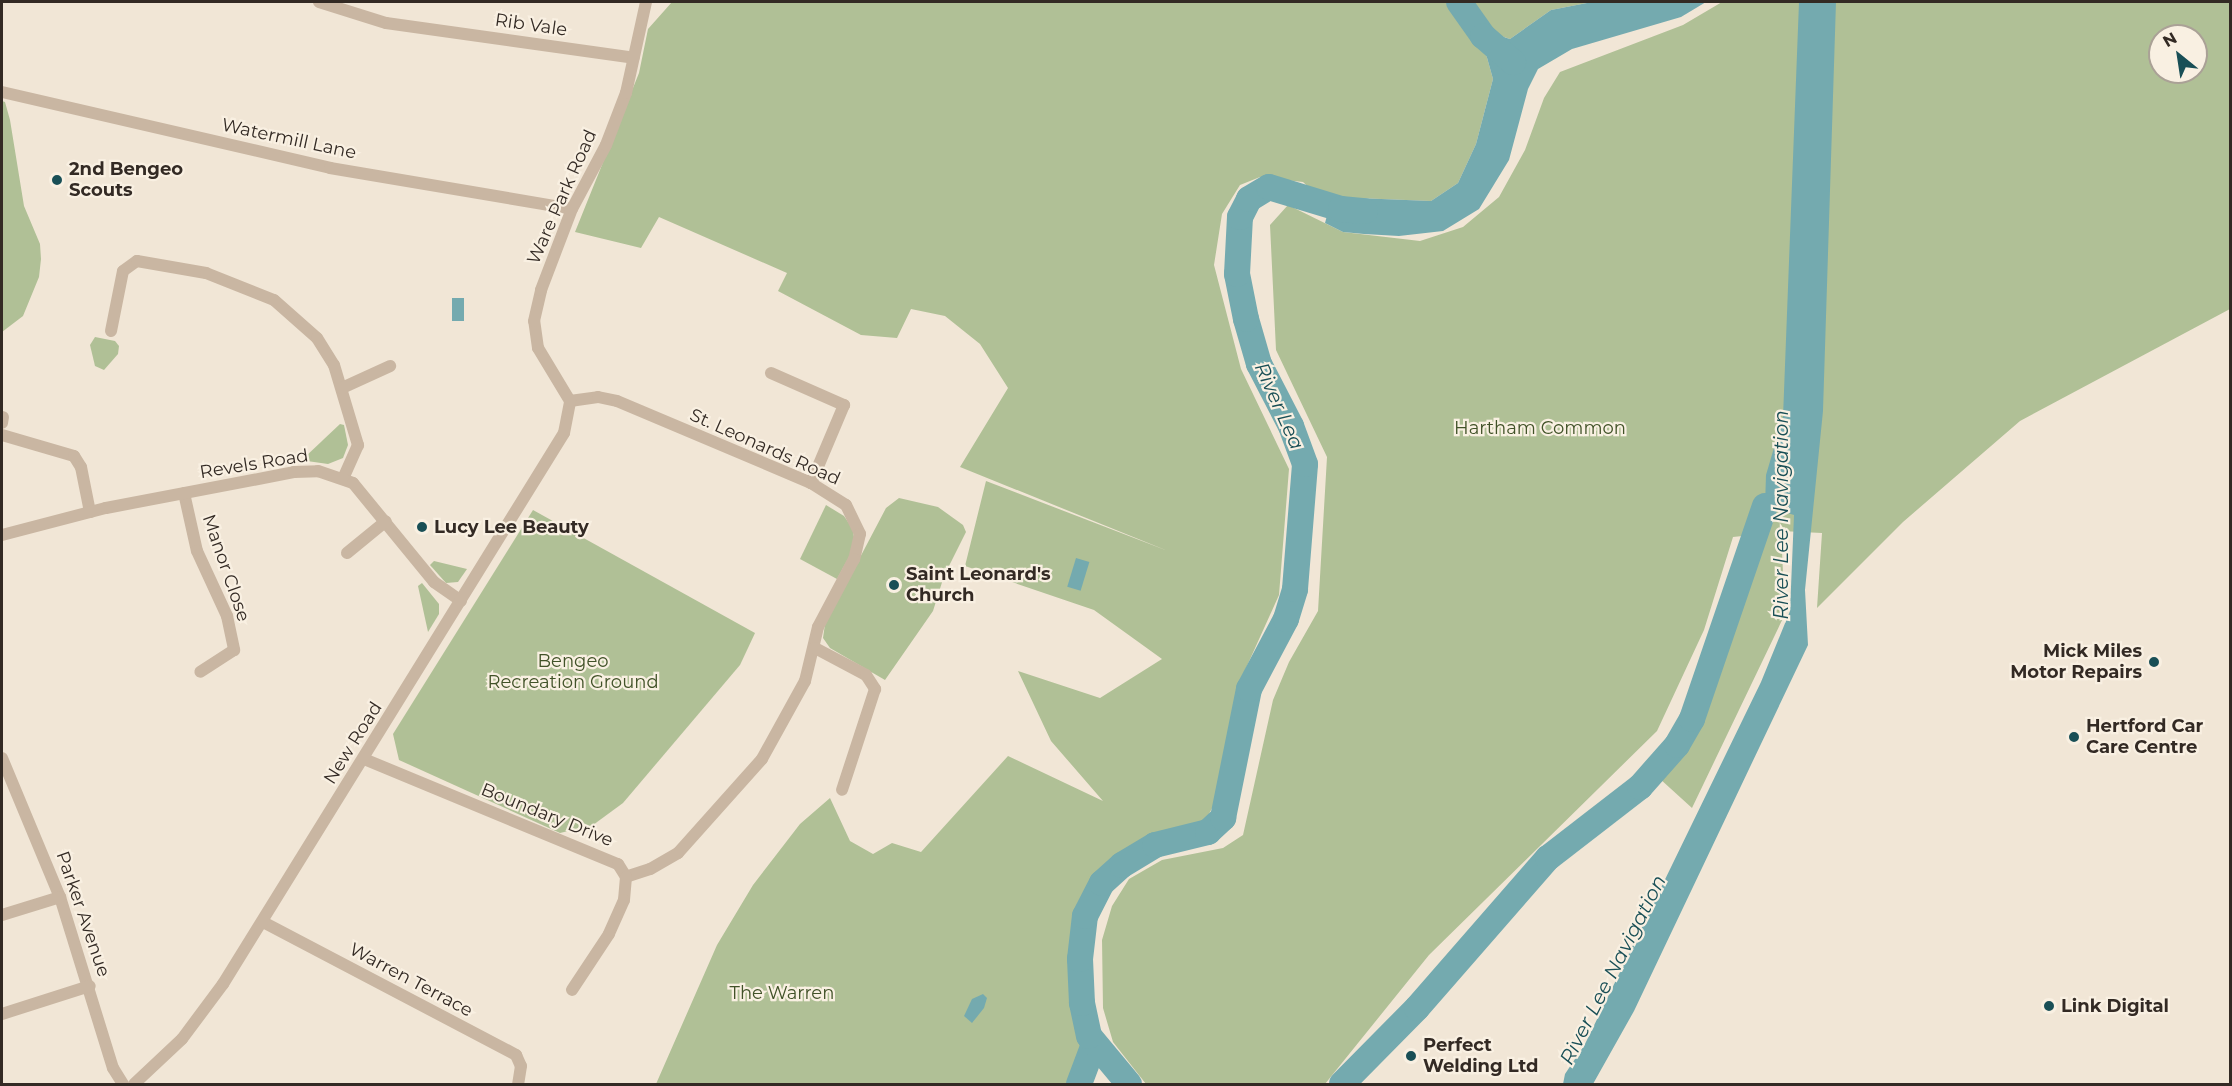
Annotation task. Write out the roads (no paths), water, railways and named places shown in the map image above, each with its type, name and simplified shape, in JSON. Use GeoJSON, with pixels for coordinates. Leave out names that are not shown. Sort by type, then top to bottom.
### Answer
{"type":"FeatureCollection","features":[{"type":"Feature","properties":{"kind":"street","name":"Rib Vale"},"geometry":{"type":"LineString","coordinates":[[319,2],[386,23],[634,58]]}},
{"type":"Feature","properties":{"kind":"street","name":"Ware Park Road"},"geometry":{"type":"LineString","coordinates":[[570,401],[538,348],[533,330],[541,290],[572,209],[606,145],[634,58],[646,2]]}},
{"type":"Feature","properties":{"kind":"street","name":"Watermill Lane"},"geometry":{"type":"LineString","coordinates":[[2,92],[330,168],[572,209]]}},
{"type":"Feature","properties":{"kind":"street"},"geometry":{"type":"LineString","coordinates":[[111,331],[127,265],[143,261],[206,273],[247,286],[288,310],[317,338],[342,388],[358,445],[344,477],[362,491],[434,582],[461,602]]}},
{"type":"Feature","properties":{"kind":"street"},"geometry":{"type":"LineString","coordinates":[[342,388],[390,366]]}},
{"type":"Feature","properties":{"kind":"street"},"geometry":{"type":"LineString","coordinates":[[771,373],[844,405],[811,483]]}},
{"type":"Feature","properties":{"kind":"street","name":"St. Leonards Road"},"geometry":{"type":"LineString","coordinates":[[570,401],[598,397],[617,401],[811,483],[846,505],[860,534],[854,559],[818,627],[815,648],[805,681],[782,727],[734,794],[678,853],[626,877]]}},
{"type":"Feature","properties":{"kind":"street","name":"New Road"},"geometry":{"type":"LineString","coordinates":[[134,1084],[182,1039],[263,922],[564,433],[570,401]]}},
{"type":"Feature","properties":{"kind":"street"},"geometry":{"type":"LineString","coordinates":[[2,435],[74,456],[81,467],[90,512]]}},
{"type":"Feature","properties":{"kind":"street","name":"Revels Road"},"geometry":{"type":"LineString","coordinates":[[2,535],[90,512],[307,471],[344,477]]}},
{"type":"Feature","properties":{"kind":"street","name":"Manor Close"},"geometry":{"type":"LineString","coordinates":[[184,494],[197,551],[227,616],[234,650],[200,672]]}},
{"type":"Feature","properties":{"kind":"street"},"geometry":{"type":"LineString","coordinates":[[347,553],[386,521]]}},
{"type":"Feature","properties":{"kind":"street"},"geometry":{"type":"LineString","coordinates":[[815,648],[866,675],[875,689],[842,790]]}},
{"type":"Feature","properties":{"kind":"street","name":"Parker Avenue"},"geometry":{"type":"LineString","coordinates":[[2,758],[60,897],[90,986],[113,1068],[123,1084]]}},
{"type":"Feature","properties":{"kind":"street","name":"Boundary Drive"},"geometry":{"type":"LineString","coordinates":[[364,759],[610,859],[626,877]]}},
{"type":"Feature","properties":{"kind":"street"},"geometry":{"type":"LineString","coordinates":[[573,990],[616,920],[627,890],[626,877]]}},
{"type":"Feature","properties":{"kind":"street"},"geometry":{"type":"LineString","coordinates":[[2,915],[60,897]]}},
{"type":"Feature","properties":{"kind":"street","name":"Warren Terrace"},"geometry":{"type":"LineString","coordinates":[[263,922],[516,1055],[521,1066],[518,1084]]}},
{"type":"Feature","properties":{"kind":"street"},"geometry":{"type":"LineString","coordinates":[[2,1014],[90,986]]}},
{"type":"Feature","properties":{"kind":"water"},"geometry":{"type":"Polygon","coordinates":[[[1592,2],[1706,2],[1681,17],[1572,49],[1538,69],[1528,89],[1509,160],[1479,209],[1443,231],[1399,236],[1364,234],[1343,232],[1325,223],[1332,197],[1431,201],[1458,183],[1476,144],[1493,79],[1484,47],[1494,34],[1510,39],[1551,10],[1592,2]]]}},
{"type":"Feature","properties":{"kind":"water"},"geometry":{"type":"Polygon","coordinates":[[[1799,2],[1836,2],[1823,411],[1805,590],[1808,645],[1634,1011],[1593,1084],[1563,1084],[1565,1074],[1585,1044],[1761,682],[1790,611],[1794,515],[1765,506],[1766,475],[1783,417],[1799,2]]]}},
{"type":"Feature","properties":{"kind":"water"},"geometry":{"type":"Polygon","coordinates":[[[452,298],[464,298],[464,321],[452,321],[452,298]]]}},
{"type":"Feature","properties":{"kind":"water"},"geometry":{"type":"Polygon","coordinates":[[[1076,558],[1089,562],[1081,591],[1067,587],[1076,558]]]}},
{"type":"Feature","properties":{"kind":"water"},"geometry":{"type":"Polygon","coordinates":[[[983,994],[987,998],[984,1008],[972,1023],[964,1016],[972,999],[983,994]]]}},
{"type":"Feature","properties":{"kind":"waterway"},"geometry":{"type":"LineString","coordinates":[[1459,2],[1483,36],[1513,62]]}},
{"type":"Feature","properties":{"kind":"waterway","name":"River Lea"},"geometry":{"type":"LineString","coordinates":[[1129,1084],[1089,1036],[1082,1003],[1080,959],[1085,916],[1102,883],[1122,865],[1155,845],[1208,832],[1223,818],[1249,689],[1286,619],[1295,589],[1305,464],[1291,426],[1259,364],[1246,319],[1237,274],[1240,217],[1249,199],[1269,187],[1341,209],[1365,211]]}},
{"type":"Feature","properties":{"kind":"waterway","name":"River Lee Navigation"},"geometry":{"type":"LineString","coordinates":[[1342,1084],[1417,1008],[1548,858],[1640,787],[1677,745],[1692,719],[1765,506]]}},
{"type":"Feature","properties":{"kind":"waterway"},"geometry":{"type":"LineString","coordinates":[[1079,1084],[1094,1044]]}},
{"type":"Feature","properties":{"kind":"place","name":"2nd Bengeo Scouts"},"geometry":{"type":"Point","coordinates":[57,180]}},
{"type":"Feature","properties":{"kind":"place","name":"Lucy Lee Beauty"},"geometry":{"type":"Point","coordinates":[422,527]}},
{"type":"Feature","properties":{"kind":"place","name":"Saint Leonard's Church"},"geometry":{"type":"Point","coordinates":[894,585]}},
{"type":"Feature","properties":{"kind":"place","name":"Mick Miles Motor Repairs"},"geometry":{"type":"Point","coordinates":[2154,662]}},
{"type":"Feature","properties":{"kind":"place","name":"Hertford Car Care Centre"},"geometry":{"type":"Point","coordinates":[2074,737]}},
{"type":"Feature","properties":{"kind":"place","name":"Link Digital"},"geometry":{"type":"Point","coordinates":[2049,1006]}},
{"type":"Feature","properties":{"kind":"place","name":"Perfect Welding Ltd"},"geometry":{"type":"Point","coordinates":[1411,1056]}},
{"type":"Feature","properties":{"kind":"park label","name":"Hartham Common"},"geometry":{"type":"Point","coordinates":[1540,428]}},
{"type":"Feature","properties":{"kind":"park label","name":"Bengeo Recreation Ground"},"geometry":{"type":"Point","coordinates":[573,672]}},
{"type":"Feature","properties":{"kind":"park label","name":"The Warren"},"geometry":{"type":"Point","coordinates":[782,993]}}]}
